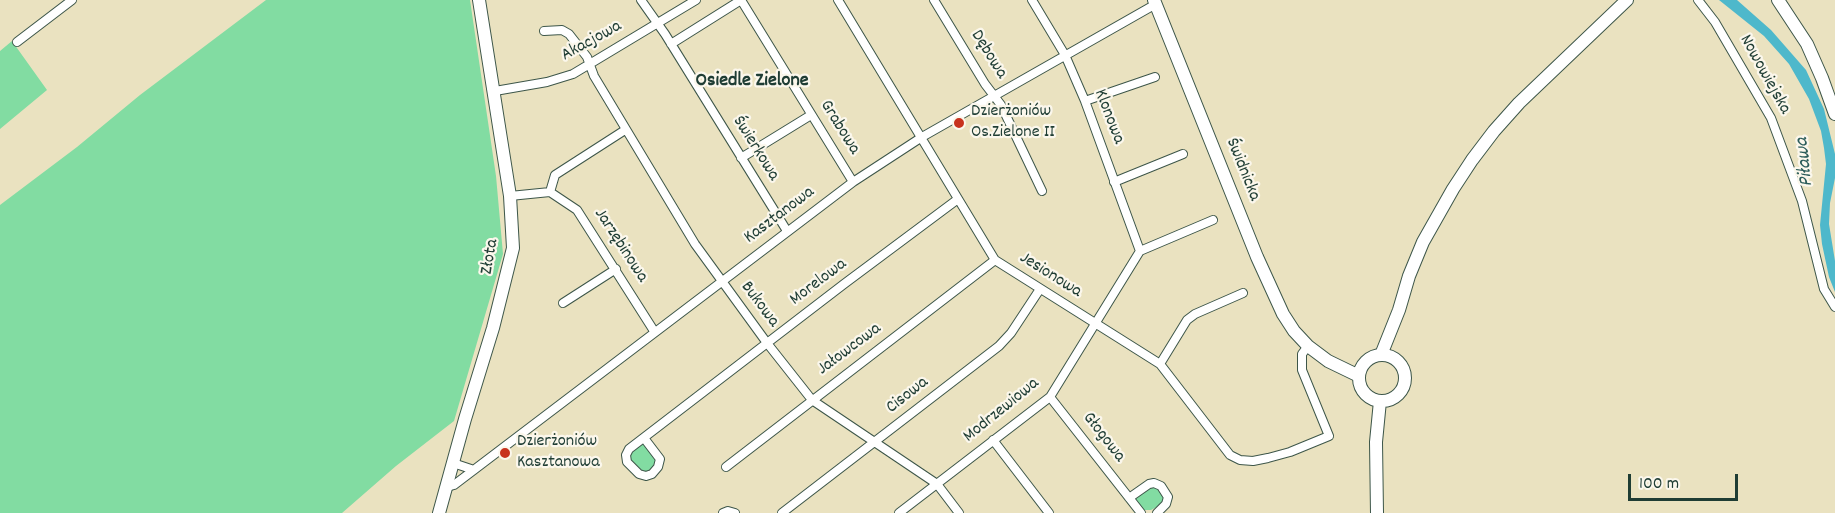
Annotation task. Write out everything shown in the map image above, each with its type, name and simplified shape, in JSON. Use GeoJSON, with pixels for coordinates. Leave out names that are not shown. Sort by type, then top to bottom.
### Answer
{"type":"FeatureCollection","features":[{"type":"Feature","properties":{"kind":"street"},"geometry":{"type":"LineString","coordinates":[[16,42],[72,0]]}},
{"type":"Feature","properties":{"kind":"street","name":"Złota"},"geometry":{"type":"LineString","coordinates":[[439,513],[512,256],[510,196],[479,0]]}},
{"type":"Feature","properties":{"kind":"street","name":"Świerkowa"},"geometry":{"type":"LineString","coordinates":[[641,0],[671,44],[787,231]]}},
{"type":"Feature","properties":{"kind":"street","name":"Akacjowa"},"geometry":{"type":"LineString","coordinates":[[495,91],[547,82],[573,74],[696,0]]}},
{"type":"Feature","properties":{"kind":"street"},"geometry":{"type":"LineString","coordinates":[[671,44],[741,0]]}},
{"type":"Feature","properties":{"kind":"street","name":"Grabowa"},"geometry":{"type":"LineString","coordinates":[[741,0],[853,182]]}},
{"type":"Feature","properties":{"kind":"street","name":"Jesionowa"},"geometry":{"type":"LineString","coordinates":[[838,0],[995,260],[1160,364],[1230,455],[1240,460],[1268,458],[1290,452],[1329,435],[1302,370],[1302,354],[1308,346]]}},
{"type":"Feature","properties":{"kind":"street","name":"Dębowa"},"geometry":{"type":"LineString","coordinates":[[934,0],[1001,105],[1042,191]]}},
{"type":"Feature","properties":{"kind":"street","name":"Klonowa"},"geometry":{"type":"LineString","coordinates":[[1032,0],[1065,55],[1085,101],[1140,251]]}},
{"type":"Feature","properties":{"kind":"street"},"geometry":{"type":"LineString","coordinates":[[1387,356],[1409,276],[1423,242],[1472,160],[1519,103],[1627,0]]}},
{"type":"Feature","properties":{"kind":"street","name":"Nowowiejska"},"geometry":{"type":"LineString","coordinates":[[1698,0],[1715,22],[1771,118],[1802,201],[1824,289],[1835,307]]}},
{"type":"Feature","properties":{"kind":"street"},"geometry":{"type":"LineString","coordinates":[[1778,0],[1807,44],[1835,114]]}},
{"type":"Feature","properties":{"kind":"street","name":"Kasztanowa"},"geometry":{"type":"LineString","coordinates":[[447,487],[454,485],[474,470],[853,182],[922,137],[1155,2]]}},
{"type":"Feature","properties":{"kind":"street","name":"Świdnicka"},"geometry":{"type":"LineString","coordinates":[[1155,2],[1257,256],[1283,314],[1308,346],[1321,355],[1361,371]]}},
{"type":"Feature","properties":{"kind":"street","name":"Bukowa"},"geometry":{"type":"LineString","coordinates":[[544,31],[562,30],[569,34],[587,57],[594,76],[625,130],[695,244],[767,344],[812,400],[937,484],[958,513]]}},
{"type":"Feature","properties":{"kind":"street"},"geometry":{"type":"LineString","coordinates":[[1085,101],[1155,77]]}},
{"type":"Feature","properties":{"kind":"street"},"geometry":{"type":"LineString","coordinates":[[741,158],[811,115]]}},
{"type":"Feature","properties":{"kind":"street"},"geometry":{"type":"LineString","coordinates":[[510,196],[550,192],[555,175],[625,130]]}},
{"type":"Feature","properties":{"kind":"street"},"geometry":{"type":"LineString","coordinates":[[1114,182],[1183,154]]}},
{"type":"Feature","properties":{"kind":"street","name":"Jarzębinowa"},"geometry":{"type":"LineString","coordinates":[[550,192],[577,210],[654,331]]}},
{"type":"Feature","properties":{"kind":"street","name":"Morelowa"},"geometry":{"type":"LineString","coordinates":[[644,438],[660,459],[658,467],[652,474],[646,476],[632,469],[626,455],[629,449],[958,199]]}},
{"type":"Feature","properties":{"kind":"street"},"geometry":{"type":"LineString","coordinates":[[1140,251],[1213,220]]}},
{"type":"Feature","properties":{"kind":"street","name":"Modrzewiowa"},"geometry":{"type":"LineString","coordinates":[[899,513],[1050,397],[1140,251]]}},
{"type":"Feature","properties":{"kind":"street","name":"Jałowcowa"},"geometry":{"type":"LineString","coordinates":[[726,467],[995,260]]}},
{"type":"Feature","properties":{"kind":"street"},"geometry":{"type":"LineString","coordinates":[[563,303],[616,269]]}},
{"type":"Feature","properties":{"kind":"street","name":"Cisowa"},"geometry":{"type":"LineString","coordinates":[[782,513],[999,346],[1011,333],[1040,290]]}},
{"type":"Feature","properties":{"kind":"street"},"geometry":{"type":"LineString","coordinates":[[1160,364],[1187,320],[1195,314],[1243,293]]}},
{"type":"Feature","properties":{"kind":"street"},"geometry":{"type":"LineString","coordinates":[[1373,356],[1387,356],[1402,366],[1405,373],[1404,386],[1395,397],[1376,400],[1364,392],[1361,371],[1373,356]]}},
{"type":"Feature","properties":{"kind":"street","name":"Głogowa"},"geometry":{"type":"LineString","coordinates":[[1050,397],[1141,513]]}},
{"type":"Feature","properties":{"kind":"street"},"geometry":{"type":"LineString","coordinates":[[1376,400],[1377,513]]}},
{"type":"Feature","properties":{"kind":"street"},"geometry":{"type":"LineString","coordinates":[[993,440],[1049,513]]}},
{"type":"Feature","properties":{"kind":"street"},"geometry":{"type":"LineString","coordinates":[[453,463],[474,470]]}},
{"type":"Feature","properties":{"kind":"street"},"geometry":{"type":"LineString","coordinates":[[1129,498],[1149,484],[1154,483],[1161,486],[1168,497],[1166,504],[1157,513]]}},
{"type":"Feature","properties":{"kind":"street"},"geometry":{"type":"LineString","coordinates":[[723,513],[728,511],[735,513]]}},
{"type":"Feature","properties":{"kind":"green space"},"geometry":{"type":"Polygon","coordinates":[[[266,0],[470,0],[496,176],[503,254],[454,421],[396,466],[342,513],[0,513],[0,205],[266,0]]]}},
{"type":"Feature","properties":{"kind":"green space"},"geometry":{"type":"Polygon","coordinates":[[[12,41],[47,90],[0,129],[0,51],[12,41]]]}},
{"type":"Feature","properties":{"kind":"green space"},"geometry":{"type":"Polygon","coordinates":[[[645,444],[657,461],[652,470],[647,473],[641,471],[631,461],[630,455],[633,449],[645,444]]]}},
{"type":"Feature","properties":{"kind":"green space"},"geometry":{"type":"Polygon","coordinates":[[[1154,487],[1164,496],[1162,504],[1151,510],[1142,510],[1135,499],[1145,489],[1154,487]]]}},
{"type":"Feature","properties":{"kind":"water"},"geometry":{"type":"Polygon","coordinates":[[[1719,0],[1737,0],[1771,30],[1806,70],[1824,109],[1835,154],[1835,178],[1829,224],[1835,261],[1835,292],[1829,277],[1820,225],[1826,164],[1824,148],[1821,131],[1809,99],[1789,64],[1764,36],[1719,0]]]}},
{"type":"Feature","properties":{"kind":"place","name":"Dzierżoniów Os.Zielone II"},"geometry":{"type":"Point","coordinates":[959,123]}},
{"type":"Feature","properties":{"kind":"place","name":"Dzierżoniów Kasztanowa"},"geometry":{"type":"Point","coordinates":[505,453]}},
{"type":"Feature","properties":{"kind":"district","name":"Osiedle Zielone"},"geometry":{"type":"Point","coordinates":[752,82]}},
{"type":"Feature","properties":{"kind":"water label","name":"Piława"},"geometry":{"type":"Point","coordinates":[1806,162]}}]}
